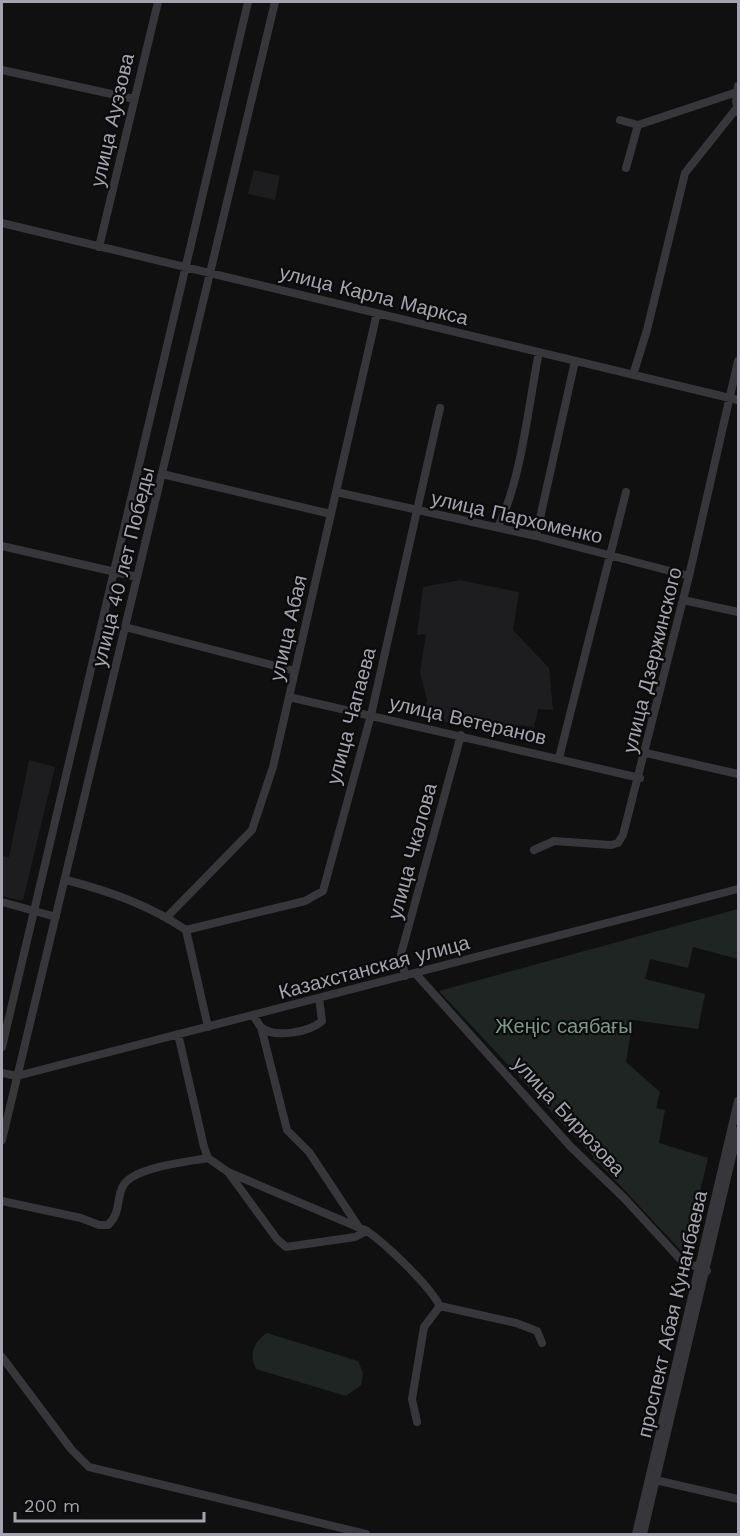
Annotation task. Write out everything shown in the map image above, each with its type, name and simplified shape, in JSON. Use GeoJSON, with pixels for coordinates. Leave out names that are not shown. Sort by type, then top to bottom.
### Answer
{"type":"FeatureCollection","features":[{"type":"Feature","properties":{"kind":"street","name":"улица Ауэзова"},"geometry":{"type":"LineString","coordinates":[[99,247],[158,2]]}},
{"type":"Feature","properties":{"kind":"street","name":"улица 40 лет Победы"},"geometry":{"type":"LineString","coordinates":[[2,1047],[248,2]]}},
{"type":"Feature","properties":{"kind":"street","name":"улица 40 лет Победы"},"geometry":{"type":"LineString","coordinates":[[2,1140],[275,2]]}},
{"type":"Feature","properties":{"kind":"street"},"geometry":{"type":"LineString","coordinates":[[2,70],[134,99]]}},
{"type":"Feature","properties":{"kind":"street"},"geometry":{"type":"LineString","coordinates":[[620,120],[638,124],[738,89],[737,111],[685,173],[633,375]]}},
{"type":"Feature","properties":{"kind":"street"},"geometry":{"type":"LineString","coordinates":[[626,168],[638,124]]}},
{"type":"Feature","properties":{"kind":"street","name":"улица Карла Маркса"},"geometry":{"type":"LineString","coordinates":[[2,223],[735,399]]}},
{"type":"Feature","properties":{"kind":"street","name":"улица Абая"},"geometry":{"type":"LineString","coordinates":[[167,917],[252,830],[273,766],[377,313]]}},
{"type":"Feature","properties":{"kind":"street"},"geometry":{"type":"LineString","coordinates":[[498,527],[508,507],[539,352]]}},
{"type":"Feature","properties":{"kind":"street"},"geometry":{"type":"LineString","coordinates":[[536,536],[575,361]]}},
{"type":"Feature","properties":{"kind":"street","name":"улица Дзержинского"},"geometry":{"type":"LineString","coordinates":[[534,850],[554,841],[611,845],[618,843],[624,835],[735,399],[738,361]]}},
{"type":"Feature","properties":{"kind":"street","name":"улица Чапаева"},"geometry":{"type":"LineString","coordinates":[[186,930],[305,901],[324,891],[371,715],[419,511],[440,408]]}},
{"type":"Feature","properties":{"kind":"street"},"geometry":{"type":"LineString","coordinates":[[162,474],[331,514]]}},
{"type":"Feature","properties":{"kind":"street","name":"улица Пархоменко"},"geometry":{"type":"LineString","coordinates":[[336,492],[536,536],[689,576]]}},
{"type":"Feature","properties":{"kind":"street"},"geometry":{"type":"LineString","coordinates":[[559,758],[626,492]]}},
{"type":"Feature","properties":{"kind":"street"},"geometry":{"type":"LineString","coordinates":[[2,546],[137,577]]}},
{"type":"Feature","properties":{"kind":"street"},"geometry":{"type":"LineString","coordinates":[[683,600],[738,612]]}},
{"type":"Feature","properties":{"kind":"street"},"geometry":{"type":"LineString","coordinates":[[125,627],[295,671]]}},
{"type":"Feature","properties":{"kind":"street","name":"улица Ветеранов"},"geometry":{"type":"LineString","coordinates":[[289,697],[640,778]]}},
{"type":"Feature","properties":{"kind":"street","name":"улица Чкалова"},"geometry":{"type":"LineString","coordinates":[[405,976],[401,954],[460,735]]}},
{"type":"Feature","properties":{"kind":"street"},"geometry":{"type":"LineString","coordinates":[[646,753],[738,774]]}},
{"type":"Feature","properties":{"kind":"street"},"geometry":{"type":"LineString","coordinates":[[66,880],[125,898],[167,917],[186,930],[208,1027]]}},
{"type":"Feature","properties":{"kind":"street","name":"Казахстанская улица"},"geometry":{"type":"LineString","coordinates":[[17,1076],[738,889]]}},
{"type":"Feature","properties":{"kind":"street"},"geometry":{"type":"LineString","coordinates":[[2,902],[56,917]]}},
{"type":"Feature","properties":{"kind":"street","name":"улица Бирюзова"},"geometry":{"type":"LineString","coordinates":[[415,973],[570,1146],[624,1198],[682,1261],[703,1270]]}},
{"type":"Feature","properties":{"kind":"street"},"geometry":{"type":"LineString","coordinates":[[261,1027],[271,1032],[285,1033],[318,1025],[322,1022],[319,998]]}},
{"type":"Feature","properties":{"kind":"street"},"geometry":{"type":"LineString","coordinates":[[253,1015],[261,1027],[287,1130],[309,1152],[358,1226]]}},
{"type":"Feature","properties":{"kind":"street"},"geometry":{"type":"LineString","coordinates":[[178,1034],[208,1158],[228,1172],[367,1231],[381,1241],[432,1293],[440,1306],[516,1323],[537,1331],[542,1343]]}},
{"type":"Feature","properties":{"kind":"street"},"geometry":{"type":"LineString","coordinates":[[2,1073],[17,1076]]}},
{"type":"Feature","properties":{"kind":"street","name":"проспект Абая Кунанбаева"},"geometry":{"type":"LineString","coordinates":[[703,1270],[738,1101]]}},
{"type":"Feature","properties":{"kind":"street","name":"проспект Абая Кунанбаева"},"geometry":{"type":"LineString","coordinates":[[643,1534],[653,1479],[738,1131]]}},
{"type":"Feature","properties":{"kind":"street"},"geometry":{"type":"LineString","coordinates":[[2,1201],[81,1218],[99,1225],[108,1225],[118,1210],[123,1186],[129,1178],[144,1171],[208,1158]]}},
{"type":"Feature","properties":{"kind":"street"},"geometry":{"type":"LineString","coordinates":[[228,1172],[277,1239],[286,1247],[355,1237],[367,1231]]}},
{"type":"Feature","properties":{"kind":"street"},"geometry":{"type":"LineString","coordinates":[[417,1422],[412,1399],[424,1327],[440,1306]]}},
{"type":"Feature","properties":{"kind":"street"},"geometry":{"type":"LineString","coordinates":[[2,1357],[71,1449],[89,1467],[366,1534]]}},
{"type":"Feature","properties":{"kind":"street"},"geometry":{"type":"LineString","coordinates":[[653,1479],[738,1499]]}},
{"type":"Feature","properties":{"kind":"street","name":"проспект Абая Кунанбаева"},"geometry":{"type":"LineString","coordinates":[[636,1534],[653,1479]]}},
{"type":"Feature","properties":{"kind":"shaded area"},"geometry":{"type":"Polygon","coordinates":[[[254,170],[280,176],[275,200],[248,194],[254,170]]]}},
{"type":"Feature","properties":{"kind":"shaded area"},"geometry":{"type":"Polygon","coordinates":[[[460,580],[519,592],[513,630],[549,668],[553,710],[538,709],[534,727],[520,725],[514,735],[421,717],[427,700],[420,672],[426,634],[417,635],[423,587],[460,580]]]}},
{"type":"Feature","properties":{"kind":"shaded area"},"geometry":{"type":"Polygon","coordinates":[[[29,760],[55,767],[23,900],[17,900],[2,896],[2,856],[9,857],[29,760]]]}},
{"type":"Feature","properties":{"kind":"green space","name":"Жеңіс саябағы"},"geometry":{"type":"Polygon","coordinates":[[[738,909],[738,959],[693,947],[688,968],[650,959],[645,979],[705,994],[698,1029],[633,1020],[626,1062],[660,1092],[656,1108],[665,1110],[659,1143],[708,1158],[685,1255],[599,1163],[593,1160],[594,1157],[439,991],[738,909]]]}},
{"type":"Feature","properties":{"kind":"green space"},"geometry":{"type":"Polygon","coordinates":[[[267,1333],[358,1361],[363,1373],[361,1385],[346,1396],[256,1369],[253,1359],[254,1349],[258,1340],[267,1333]]]}}]}
